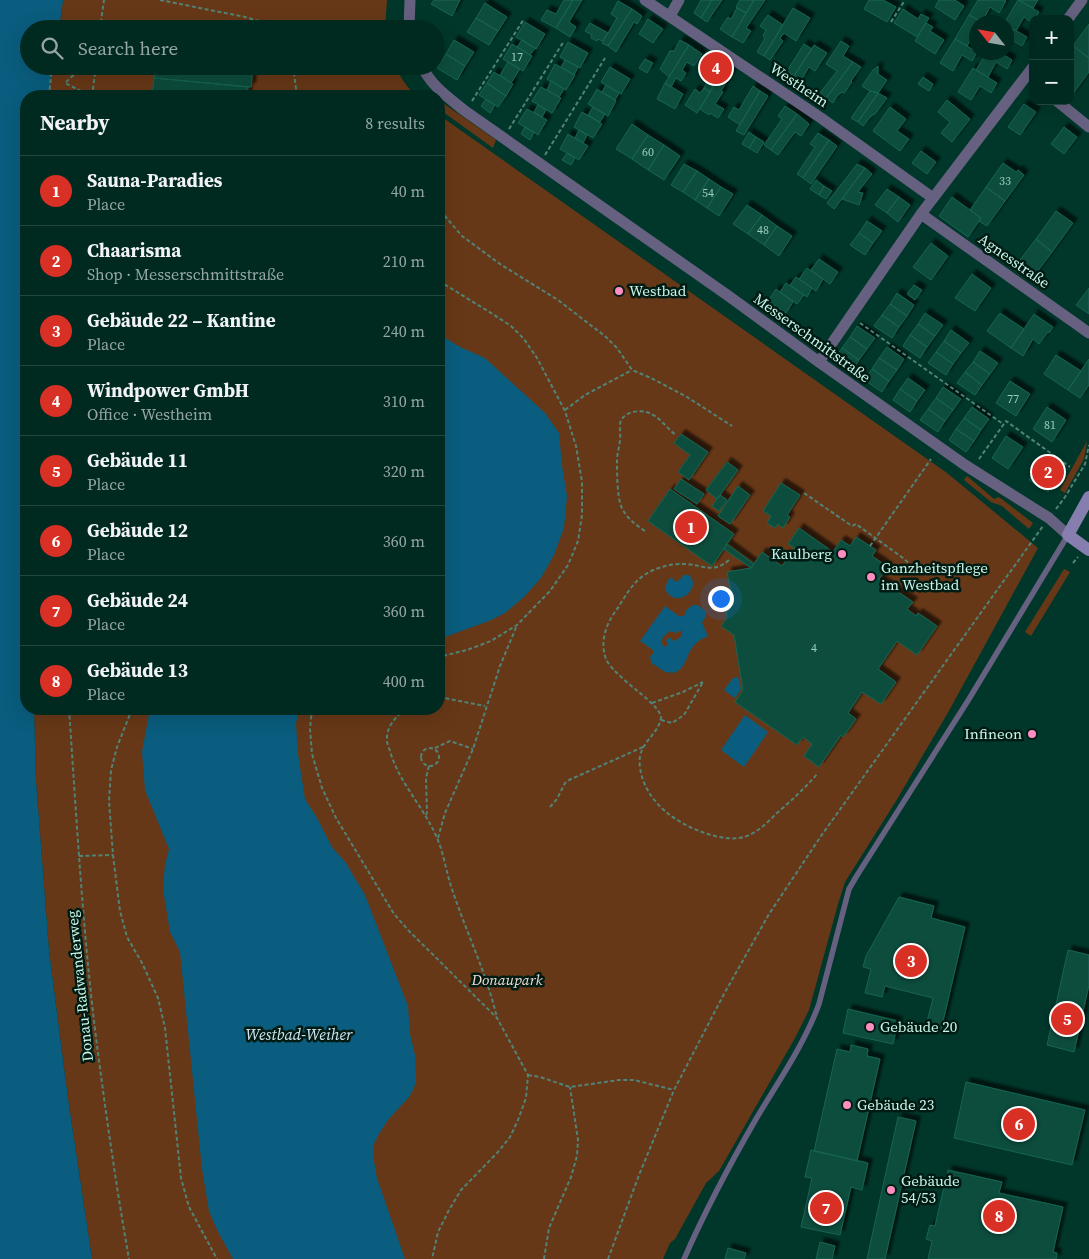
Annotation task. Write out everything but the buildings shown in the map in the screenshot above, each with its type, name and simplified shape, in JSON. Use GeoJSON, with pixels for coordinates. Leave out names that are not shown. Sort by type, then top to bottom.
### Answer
{"type":"FeatureCollection","features":[{"type":"Feature","properties":{"kind":"street"},"geometry":{"type":"LineString","coordinates":[[409,20],[410,0]]}},
{"type":"Feature","properties":{"kind":"street","name":"Westheim"},"geometry":{"type":"LineString","coordinates":[[645,0],[822,118],[933,198]]}},
{"type":"Feature","properties":{"kind":"street"},"geometry":{"type":"LineString","coordinates":[[670,16],[679,0]]}},
{"type":"Feature","properties":{"kind":"street"},"geometry":{"type":"LineString","coordinates":[[1071,15],[1082,0]]}},
{"type":"Feature","properties":{"kind":"street","name":"Messerschmittstraße"},"geometry":{"type":"LineString","coordinates":[[428,75],[439,90]]}},
{"type":"Feature","properties":{"kind":"street"},"geometry":{"type":"LineString","coordinates":[[819,362],[921,214],[1029,76]]}},
{"type":"Feature","properties":{"kind":"street","name":"Messerschmittstraße"},"geometry":{"type":"LineString","coordinates":[[445,95],[819,362],[972,469],[1049,518],[1068,535]]}},
{"type":"Feature","properties":{"kind":"street"},"geometry":{"type":"LineString","coordinates":[[1062,105],[1089,127]]}},
{"type":"Feature","properties":{"kind":"street","name":"Agnesstraße"},"geometry":{"type":"LineString","coordinates":[[921,214],[1089,333]]}},
{"type":"Feature","properties":{"kind":"street"},"geometry":{"type":"LineString","coordinates":[[1089,497],[1068,535],[1089,550]]}},
{"type":"Feature","properties":{"kind":"lane"},"geometry":{"type":"LineString","coordinates":[[1082,0],[1089,6]]}},
{"type":"Feature","properties":{"kind":"lane"},"geometry":{"type":"LineString","coordinates":[[684,1259],[741,1145],[813,1022],[849,889],[969,699],[1068,535]]}},
{"type":"Feature","properties":{"kind":"path"},"geometry":{"type":"LineString","coordinates":[[101,20],[104,0]]}},
{"type":"Feature","properties":{"kind":"path"},"geometry":{"type":"LineString","coordinates":[[160,0],[256,20]]}},
{"type":"Feature","properties":{"kind":"path"},"geometry":{"type":"LineString","coordinates":[[891,22],[905,0]]}},
{"type":"Feature","properties":{"kind":"path"},"geometry":{"type":"LineString","coordinates":[[465,111],[524,19]]}},
{"type":"Feature","properties":{"kind":"path"},"geometry":{"type":"LineString","coordinates":[[504,138],[564,41]]}},
{"type":"Feature","properties":{"kind":"path"},"geometry":{"type":"LineString","coordinates":[[540,163],[605,58]]}},
{"type":"Feature","properties":{"kind":"path"},"geometry":{"type":"LineString","coordinates":[[50,90],[51,75]]}},
{"type":"Feature","properties":{"kind":"path"},"geometry":{"type":"LineString","coordinates":[[73,75],[65,83],[80,90]]}},
{"type":"Feature","properties":{"kind":"path"},"geometry":{"type":"LineString","coordinates":[[93,90],[95,75]]}},
{"type":"Feature","properties":{"kind":"path"},"geometry":{"type":"LineString","coordinates":[[294,75],[296,90]]}},
{"type":"Feature","properties":{"kind":"path"},"geometry":{"type":"LineString","coordinates":[[445,216],[462,236],[500,264],[558,300],[606,337],[617,348],[632,370],[671,389],[732,426]]}},
{"type":"Feature","properties":{"kind":"path"},"geometry":{"type":"LineString","coordinates":[[445,285],[491,312],[511,326],[524,339],[537,358],[565,411],[576,446],[582,482],[582,516],[578,541],[568,565],[550,591],[517,625],[491,641],[445,655]]}},
{"type":"Feature","properties":{"kind":"path"},"geometry":{"type":"LineString","coordinates":[[851,316],[1003,424]]}},
{"type":"Feature","properties":{"kind":"path"},"geometry":{"type":"LineString","coordinates":[[565,411],[585,395],[632,370]]}},
{"type":"Feature","properties":{"kind":"path"},"geometry":{"type":"LineString","coordinates":[[645,531],[629,520],[621,506],[617,462],[620,422],[628,414],[641,411],[646,412],[655,416],[676,435]]}},
{"type":"Feature","properties":{"kind":"path"},"geometry":{"type":"LineString","coordinates":[[972,469],[1006,421],[1070,466]]}},
{"type":"Feature","properties":{"kind":"path"},"geometry":{"type":"LineString","coordinates":[[608,1259],[639,1175],[674,1090],[769,914],[821,836],[1034,537],[1065,497],[1085,464],[1089,445]]}},
{"type":"Feature","properties":{"kind":"path"},"geometry":{"type":"LineString","coordinates":[[870,546],[931,459]]}},
{"type":"Feature","properties":{"kind":"path"},"geometry":{"type":"LineString","coordinates":[[804,493],[852,526],[856,524],[912,566]]}},
{"type":"Feature","properties":{"kind":"path"},"geometry":{"type":"LineString","coordinates":[[729,560],[714,568],[679,564],[664,566],[646,574],[636,582],[613,615],[607,628],[603,639],[606,659],[615,670],[660,712],[661,720],[641,751],[639,766],[642,777],[649,793],[662,808],[675,818],[713,836],[729,839],[745,837],[759,830],[818,774]]}},
{"type":"Feature","properties":{"kind":"path"},"geometry":{"type":"LineString","coordinates":[[438,839],[445,813],[473,748],[500,666],[517,625]]}},
{"type":"Feature","properties":{"kind":"path"},"geometry":{"type":"LineString","coordinates":[[651,703],[683,692],[703,682],[684,715],[672,723],[661,720]]}},
{"type":"Feature","properties":{"kind":"path"},"geometry":{"type":"LineString","coordinates":[[445,698],[486,706]]}},
{"type":"Feature","properties":{"kind":"path","name":"Donau-Radwanderweg"},"geometry":{"type":"LineString","coordinates":[[69,715],[79,856],[98,1052],[129,1259]]}},
{"type":"Feature","properties":{"kind":"path"},"geometry":{"type":"LineString","coordinates":[[130,715],[117,747],[111,770],[109,802],[120,911],[127,937],[142,963],[158,998],[165,1028],[181,1178],[189,1207],[217,1259]]}},
{"type":"Feature","properties":{"kind":"path"},"geometry":{"type":"LineString","coordinates":[[311,715],[310,729],[312,754],[322,788],[336,818],[394,914],[497,1018]]}},
{"type":"Feature","properties":{"kind":"path"},"geometry":{"type":"LineString","coordinates":[[398,715],[388,730],[387,740],[394,764],[426,815],[438,839],[451,888],[493,999],[497,1018],[528,1075],[526,1098],[510,1137],[461,1190],[438,1232],[432,1259]]}},
{"type":"Feature","properties":{"kind":"path"},"geometry":{"type":"LineString","coordinates":[[435,748],[439,754],[438,761],[432,766],[422,762],[420,755],[428,747],[435,748],[450,741],[473,748]]}},
{"type":"Feature","properties":{"kind":"path"},"geometry":{"type":"LineString","coordinates":[[550,807],[557,799],[565,783],[569,780],[644,747]]}},
{"type":"Feature","properties":{"kind":"path"},"geometry":{"type":"LineString","coordinates":[[426,815],[426,778],[429,766]]}},
{"type":"Feature","properties":{"kind":"path"},"geometry":{"type":"LineString","coordinates":[[79,856],[113,855]]}},
{"type":"Feature","properties":{"kind":"path"},"geometry":{"type":"LineString","coordinates":[[528,1075],[540,1076],[570,1087],[619,1080],[634,1080],[674,1090]]}},
{"type":"Feature","properties":{"kind":"path"},"geometry":{"type":"LineString","coordinates":[[544,1259],[548,1228],[571,1177],[577,1156],[578,1140],[570,1087]]}},
{"type":"Feature","properties":{"kind":"green space"},"geometry":{"type":"Polygon","coordinates":[[[63,0],[387,0],[386,20],[60,20],[63,0]]]}},
{"type":"Feature","properties":{"kind":"green space"},"geometry":{"type":"Polygon","coordinates":[[[51,75],[400,75],[411,90],[50,90],[51,75]]]}},
{"type":"Feature","properties":{"kind":"green space"},"geometry":{"type":"Polygon","coordinates":[[[445,104],[496,140],[493,148],[445,113],[445,104]]]}},
{"type":"Feature","properties":{"kind":"green space","name":"Donaupark"},"geometry":{"type":"Polygon","coordinates":[[[445,119],[947,473],[1038,548],[950,709],[896,801],[845,882],[809,1010],[719,1171],[706,1183],[675,1239],[670,1243],[663,1259],[92,1259],[68,1099],[49,951],[36,781],[34,715],[445,715],[445,119]]]}},
{"type":"Feature","properties":{"kind":"green space"},"geometry":{"type":"Polygon","coordinates":[[[1087,441],[1084,459],[1065,493],[1060,490],[1087,441]]]}},
{"type":"Feature","properties":{"kind":"green space"},"geometry":{"type":"Polygon","coordinates":[[[967,476],[994,499],[999,497],[1033,523],[1029,529],[1002,506],[991,502],[964,480],[967,476]]]}},
{"type":"Feature","properties":{"kind":"green space"},"geometry":{"type":"Polygon","coordinates":[[[1064,569],[1070,572],[1031,636],[1025,632],[1064,569]]]}},
{"type":"Feature","properties":{"kind":"water"},"geometry":{"type":"Polygon","coordinates":[[[0,0],[63,0],[60,20],[20,20],[20,75],[51,75],[50,90],[20,90],[20,715],[34,715],[36,781],[49,951],[68,1099],[92,1259],[0,1259],[0,0]]]}},
{"type":"Feature","properties":{"kind":"water"},"geometry":{"type":"Polygon","coordinates":[[[445,338],[485,358],[545,413],[559,433],[567,496],[564,528],[554,555],[541,578],[524,597],[505,613],[445,637],[445,338]]]}},
{"type":"Feature","properties":{"kind":"water"},"geometry":{"type":"Polygon","coordinates":[[[684,575],[689,575],[693,586],[686,595],[681,598],[675,598],[665,589],[668,580],[672,577],[676,581],[684,575]]]}},
{"type":"Feature","properties":{"kind":"water"},"geometry":{"type":"Polygon","coordinates":[[[693,605],[698,605],[705,611],[706,616],[702,623],[708,636],[694,646],[683,666],[677,672],[666,672],[652,664],[650,657],[653,650],[640,641],[665,606],[679,616],[684,616],[687,609],[693,605]],[[682,630],[676,633],[670,631],[664,636],[661,641],[663,646],[665,647],[668,644],[666,641],[668,638],[671,638],[673,641],[680,637],[682,630]]]}},
{"type":"Feature","properties":{"kind":"water"},"geometry":{"type":"Polygon","coordinates":[[[738,677],[741,689],[735,698],[724,690],[733,678],[738,677]]]}},
{"type":"Feature","properties":{"kind":"water","name":"Westbad-Weiher"},"geometry":{"type":"Polygon","coordinates":[[[149,715],[298,715],[296,724],[298,754],[305,799],[332,847],[346,863],[365,895],[408,1006],[410,1034],[415,1055],[416,1083],[410,1096],[388,1120],[379,1134],[374,1144],[373,1155],[377,1178],[405,1259],[233,1259],[217,1230],[209,1211],[202,1169],[180,952],[170,932],[163,889],[165,864],[169,849],[145,790],[142,752],[149,715]]]}},
{"type":"Feature","properties":{"kind":"water"},"geometry":{"type":"Polygon","coordinates":[[[745,715],[768,732],[744,767],[721,750],[745,715]]]}},
{"type":"Feature","properties":{"kind":"place","name":"Windpower GmbH"},"geometry":{"type":"Point","coordinates":[716,68]}},
{"type":"Feature","properties":{"kind":"place","name":"Westbad"},"geometry":{"type":"Point","coordinates":[619,291]}},
{"type":"Feature","properties":{"kind":"place","name":"Chaarisma"},"geometry":{"type":"Point","coordinates":[1048,472]}},
{"type":"Feature","properties":{"kind":"place","name":"Sauna-Paradies"},"geometry":{"type":"Point","coordinates":[691,527]}},
{"type":"Feature","properties":{"kind":"place","name":"Kaulberg"},"geometry":{"type":"Point","coordinates":[842,554]}},
{"type":"Feature","properties":{"kind":"place","name":"Ganzheitspflege im Westbad"},"geometry":{"type":"Point","coordinates":[871,577]}},
{"type":"Feature","properties":{"kind":"place","name":"Infineon"},"geometry":{"type":"Point","coordinates":[1032,734]}},
{"type":"Feature","properties":{"kind":"place","name":"Gebäude 22 – Kantine"},"geometry":{"type":"Point","coordinates":[911,961]}},
{"type":"Feature","properties":{"kind":"place","name":"Gebäude 11"},"geometry":{"type":"Point","coordinates":[1067,1019]}},
{"type":"Feature","properties":{"kind":"place","name":"Gebäude 20"},"geometry":{"type":"Point","coordinates":[870,1027]}},
{"type":"Feature","properties":{"kind":"place","name":"Gebäude 23"},"geometry":{"type":"Point","coordinates":[847,1105]}},
{"type":"Feature","properties":{"kind":"place","name":"Gebäude 12"},"geometry":{"type":"Point","coordinates":[1019,1124]}},
{"type":"Feature","properties":{"kind":"place","name":"Gebäude 54/53"},"geometry":{"type":"Point","coordinates":[891,1190]}},
{"type":"Feature","properties":{"kind":"place","name":"Gebäude 24"},"geometry":{"type":"Point","coordinates":[826,1208]}},
{"type":"Feature","properties":{"kind":"place","name":"Gebäude 13"},"geometry":{"type":"Point","coordinates":[999,1216]}}]}
